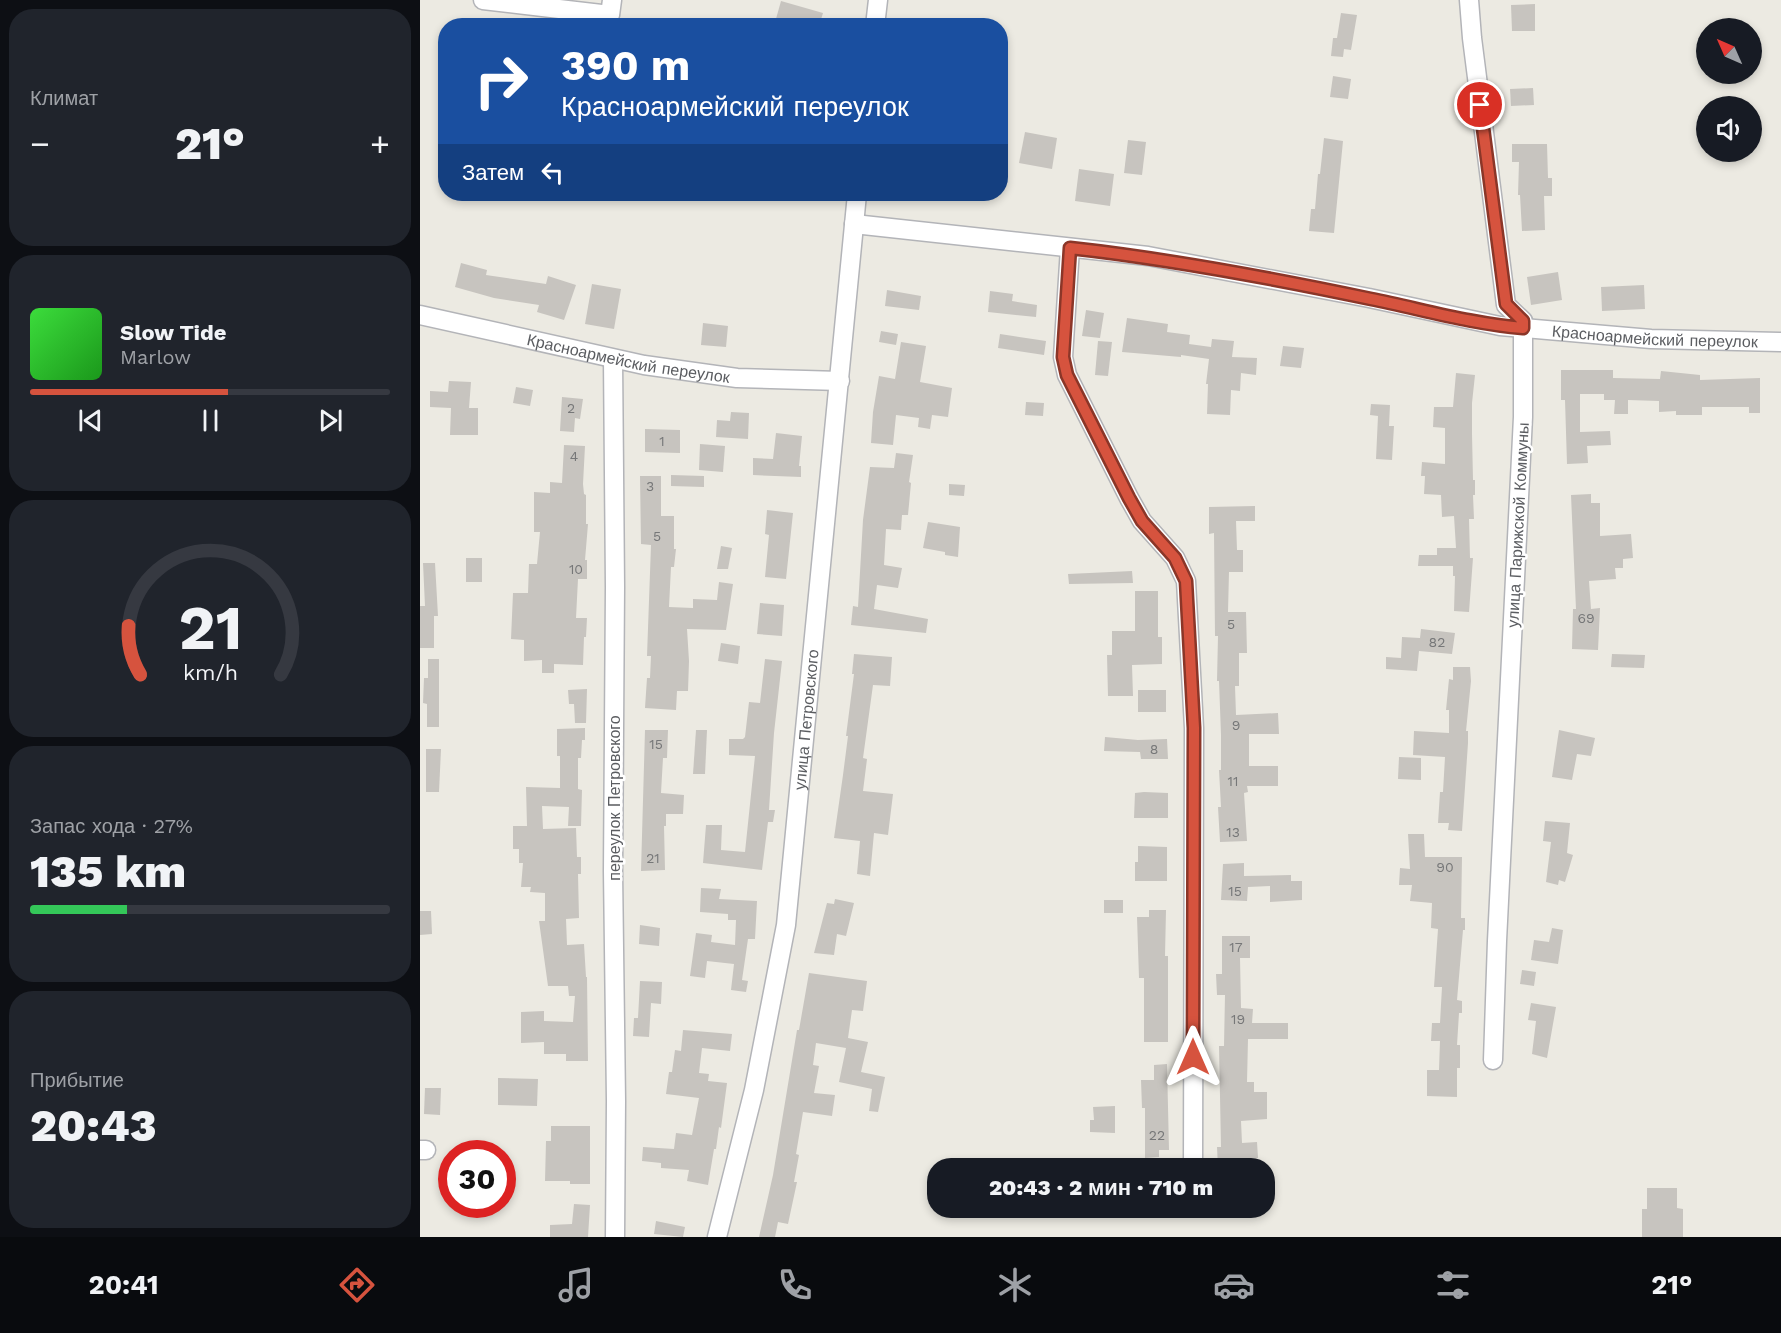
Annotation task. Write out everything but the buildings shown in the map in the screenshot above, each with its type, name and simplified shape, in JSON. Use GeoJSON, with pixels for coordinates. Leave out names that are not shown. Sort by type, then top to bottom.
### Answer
{"type":"FeatureCollection","features":[{"type":"Feature","properties":{"kind":"street"},"geometry":{"type":"LineString","coordinates":[[483,0],[610,15],[612,0]]}},
{"type":"Feature","properties":{"kind":"street"},"geometry":{"type":"LineString","coordinates":[[875,18],[878,0]]}},
{"type":"Feature","properties":{"kind":"street"},"geometry":{"type":"LineString","coordinates":[[1469,0],[1506,304],[1523,321],[1523,328]]}},
{"type":"Feature","properties":{"kind":"street","name":"улица Петровского"},"geometry":{"type":"LineString","coordinates":[[717,1237],[754,1090],[786,925],[856,201]]}},
{"type":"Feature","properties":{"kind":"street","name":"Красноармейский переулок"},"geometry":{"type":"LineString","coordinates":[[854,224],[1148,256],[1369,298],[1500,326],[1651,339],[1781,342]]}},
{"type":"Feature","properties":{"kind":"street"},"geometry":{"type":"LineString","coordinates":[[1070,248],[1063,357],[1067,375],[1133,506],[1142,521],[1175,558],[1186,581],[1194,728],[1193,1158]]}},
{"type":"Feature","properties":{"kind":"street","name":"Красноармейский переулок"},"geometry":{"type":"LineString","coordinates":[[420,315],[644,365],[737,378],[840,381]]}},
{"type":"Feature","properties":{"kind":"street","name":"улица Парижской Коммуны"},"geometry":{"type":"LineString","coordinates":[[1493,1060],[1523,417],[1523,328]]}},
{"type":"Feature","properties":{"kind":"street","name":"переулок Петровского"},"geometry":{"type":"LineString","coordinates":[[613,359],[615,1237]]}},
{"type":"Feature","properties":{"kind":"route"},"geometry":{"type":"LineString","coordinates":[[1193,1057],[1194,728],[1186,581],[1175,558],[1142,521],[1067,375],[1063,357],[1070,248],[1148,256],[1369,298],[1500,326],[1523,328],[1523,321],[1506,304],[1480,105]]}}]}
